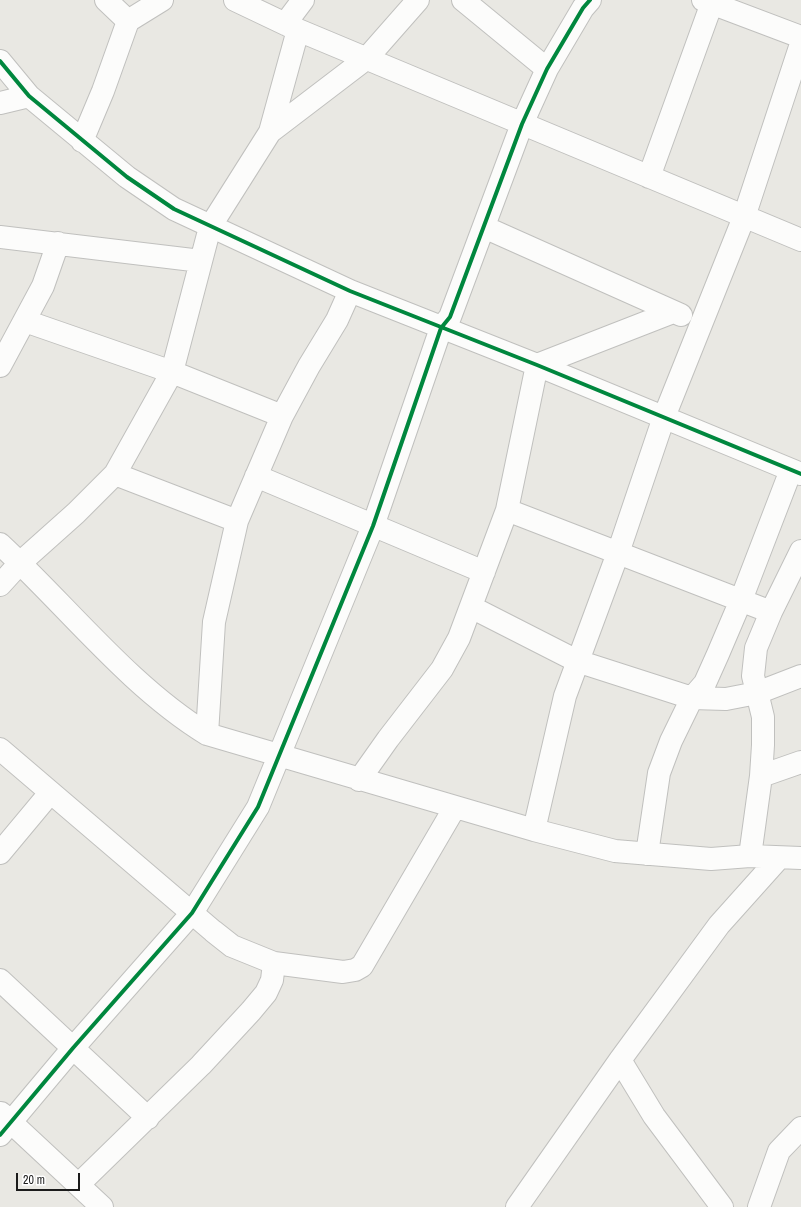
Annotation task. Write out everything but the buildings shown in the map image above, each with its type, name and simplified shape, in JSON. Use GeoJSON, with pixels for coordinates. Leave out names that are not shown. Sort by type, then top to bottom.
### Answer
{"type":"FeatureCollection","features":[{"type":"Feature","properties":{"kind":"street"},"geometry":{"type":"LineString","coordinates":[[106,0],[128,21]]}},
{"type":"Feature","properties":{"kind":"street"},"geometry":{"type":"LineString","coordinates":[[82,140],[103,91],[128,21],[162,0]]}},
{"type":"Feature","properties":{"kind":"street"},"geometry":{"type":"LineString","coordinates":[[235,0],[262,7],[292,27],[801,240]]}},
{"type":"Feature","properties":{"kind":"street"},"geometry":{"type":"LineString","coordinates":[[270,132],[292,27],[303,0]]}},
{"type":"Feature","properties":{"kind":"street"},"geometry":{"type":"LineString","coordinates":[[0,585],[20,563],[76,513],[115,474],[172,372],[210,227],[270,132],[367,58],[418,0]]}},
{"type":"Feature","properties":{"kind":"street"},"geometry":{"type":"LineString","coordinates":[[463,0],[547,69]]}},
{"type":"Feature","properties":{"kind":"street"},"geometry":{"type":"LineString","coordinates":[[650,177],[710,1],[801,37]]}},
{"type":"Feature","properties":{"kind":"street"},"geometry":{"type":"LineString","coordinates":[[102,1207],[79,1184],[4,1123],[73,1048],[192,913],[258,807],[373,526],[441,328],[450,317],[522,124],[547,69],[582,3]]}},
{"type":"Feature","properties":{"kind":"street"},"geometry":{"type":"LineString","coordinates":[[534,830],[565,696],[618,553],[664,417],[744,216],[801,44]]}},
{"type":"Feature","properties":{"kind":"street"},"geometry":{"type":"LineString","coordinates":[[0,62],[29,96],[127,176],[174,209],[350,291],[536,364],[796,472],[704,683],[692,698],[671,741],[659,773],[647,854]]}},
{"type":"Feature","properties":{"kind":"street"},"geometry":{"type":"LineString","coordinates":[[0,103],[29,96]]}},
{"type":"Feature","properties":{"kind":"street"},"geometry":{"type":"LineString","coordinates":[[484,227],[701,323]]}},
{"type":"Feature","properties":{"kind":"street"},"geometry":{"type":"LineString","coordinates":[[0,237],[201,261]]}},
{"type":"Feature","properties":{"kind":"street"},"geometry":{"type":"LineString","coordinates":[[0,366],[43,286],[58,243]]}},
{"type":"Feature","properties":{"kind":"street"},"geometry":{"type":"LineString","coordinates":[[207,734],[214,622],[237,520],[282,416],[309,366],[337,320],[350,291]]}},
{"type":"Feature","properties":{"kind":"street"},"geometry":{"type":"LineString","coordinates":[[536,364],[674,312]]}},
{"type":"Feature","properties":{"kind":"street"},"geometry":{"type":"LineString","coordinates":[[25,321],[172,372],[282,416]]}},
{"type":"Feature","properties":{"kind":"street"},"geometry":{"type":"LineString","coordinates":[[359,780],[442,669],[459,638],[508,510],[536,364]]}},
{"type":"Feature","properties":{"kind":"street"},"geometry":{"type":"LineString","coordinates":[[115,474],[237,520]]}},
{"type":"Feature","properties":{"kind":"street"},"geometry":{"type":"LineString","coordinates":[[256,476],[484,572]]}},
{"type":"Feature","properties":{"kind":"street"},"geometry":{"type":"LineString","coordinates":[[508,510],[771,612]]}},
{"type":"Feature","properties":{"kind":"street"},"geometry":{"type":"LineString","coordinates":[[0,544],[149,692],[183,720],[207,734],[359,780],[534,830],[615,851],[711,859],[750,856],[801,858]]}},
{"type":"Feature","properties":{"kind":"street"},"geometry":{"type":"LineString","coordinates":[[750,856],[762,776],[762,717],[753,676],[756,648],[771,612],[801,552]]}},
{"type":"Feature","properties":{"kind":"street"},"geometry":{"type":"LineString","coordinates":[[470,607],[577,661],[692,698],[726,698],[756,693],[801,676]]}},
{"type":"Feature","properties":{"kind":"street"},"geometry":{"type":"LineString","coordinates":[[0,749],[232,946],[274,963],[343,972],[355,970],[362,966],[455,807]]}},
{"type":"Feature","properties":{"kind":"street"},"geometry":{"type":"LineString","coordinates":[[762,776],[801,762]]}},
{"type":"Feature","properties":{"kind":"street"},"geometry":{"type":"LineString","coordinates":[[0,853],[50,793]]}},
{"type":"Feature","properties":{"kind":"street"},"geometry":{"type":"LineString","coordinates":[[517,1207],[620,1060],[719,924],[756,886],[779,858]]}},
{"type":"Feature","properties":{"kind":"street"},"geometry":{"type":"LineString","coordinates":[[79,1184],[201,1065],[266,993],[272,980],[274,963]]}},
{"type":"Feature","properties":{"kind":"street"},"geometry":{"type":"LineString","coordinates":[[0,980],[148,1118]]}},
{"type":"Feature","properties":{"kind":"street"},"geometry":{"type":"LineString","coordinates":[[620,1060],[654,1116],[722,1207]]}},
{"type":"Feature","properties":{"kind":"street"},"geometry":{"type":"LineString","coordinates":[[759,1207],[779,1151],[801,1128]]}},
{"type":"Feature","properties":{"kind":"cycle path"},"geometry":{"type":"LineString","coordinates":[[0,1135],[73,1048],[192,913],[258,807],[373,526],[441,328],[450,317],[522,124],[547,69],[583,8],[590,0]]}},
{"type":"Feature","properties":{"kind":"cycle path"},"geometry":{"type":"LineString","coordinates":[[0,61],[29,96],[127,177],[174,209],[350,291],[537,365],[801,474]]}}]}
